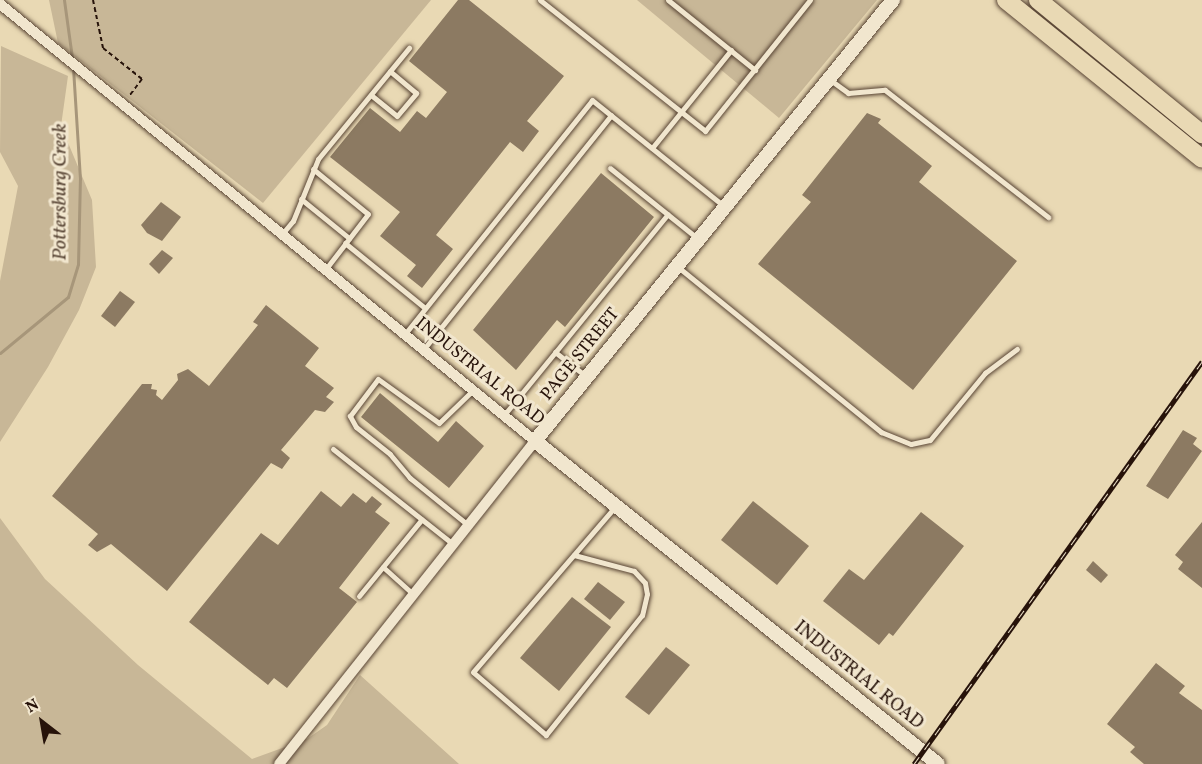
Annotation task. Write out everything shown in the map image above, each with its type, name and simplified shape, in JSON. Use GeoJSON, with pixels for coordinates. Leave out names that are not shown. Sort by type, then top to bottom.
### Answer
{"type":"FeatureCollection","features":[{"type":"Feature","properties":{"kind":"highway"},"geometry":{"type":"LineString","coordinates":[[1006,0],[1202,159]]}},
{"type":"Feature","properties":{"kind":"highway"},"geometry":{"type":"LineString","coordinates":[[1038,0],[1202,134]]}},
{"type":"Feature","properties":{"kind":"street","name":"PAGE STREET"},"geometry":{"type":"LineString","coordinates":[[279,764],[535,441],[893,0]]}},
{"type":"Feature","properties":{"kind":"street","name":"INDUSTRIAL ROAD"},"geometry":{"type":"LineString","coordinates":[[0,4],[472,391],[938,764]]}},
{"type":"Feature","properties":{"kind":"lane"},"geometry":{"type":"LineString","coordinates":[[540,0],[705,131],[810,0]]}},
{"type":"Feature","properties":{"kind":"lane"},"geometry":{"type":"LineString","coordinates":[[668,0],[755,70]]}},
{"type":"Feature","properties":{"kind":"lane"},"geometry":{"type":"LineString","coordinates":[[281,235],[293,221],[313,170],[409,48]]}},
{"type":"Feature","properties":{"kind":"lane"},"geometry":{"type":"LineString","coordinates":[[652,148],[731,50]]}},
{"type":"Feature","properties":{"kind":"lane"},"geometry":{"type":"LineString","coordinates":[[371,95],[397,116],[416,93],[390,71]]}},
{"type":"Feature","properties":{"kind":"lane"},"geometry":{"type":"LineString","coordinates":[[828,78],[848,93],[885,90],[1048,216]]}},
{"type":"Feature","properties":{"kind":"lane"},"geometry":{"type":"LineString","coordinates":[[404,334],[592,100],[724,206]]}},
{"type":"Feature","properties":{"kind":"lane"},"geometry":{"type":"LineString","coordinates":[[423,350],[611,115]]}},
{"type":"Feature","properties":{"kind":"lane"},"geometry":{"type":"LineString","coordinates":[[610,168],[698,239]]}},
{"type":"Feature","properties":{"kind":"lane"},"geometry":{"type":"LineString","coordinates":[[313,170],[368,213],[325,270]]}},
{"type":"Feature","properties":{"kind":"lane"},"geometry":{"type":"LineString","coordinates":[[301,199],[349,238]]}},
{"type":"Feature","properties":{"kind":"lane"},"geometry":{"type":"LineString","coordinates":[[503,416],[668,214]]}},
{"type":"Feature","properties":{"kind":"lane"},"geometry":{"type":"LineString","coordinates":[[345,243],[425,308]]}},
{"type":"Feature","properties":{"kind":"lane"},"geometry":{"type":"LineString","coordinates":[[677,266],[881,432],[911,444],[930,440],[985,373],[1017,350]]}},
{"type":"Feature","properties":{"kind":"lane"},"geometry":{"type":"LineString","coordinates":[[555,352],[587,377]]}},
{"type":"Feature","properties":{"kind":"lane"},"geometry":{"type":"LineString","coordinates":[[468,525],[410,478],[390,454],[356,427],[350,416],[378,379],[439,423],[472,391]]}},
{"type":"Feature","properties":{"kind":"lane"},"geometry":{"type":"LineString","coordinates":[[333,449],[453,544]]}},
{"type":"Feature","properties":{"kind":"lane"},"geometry":{"type":"LineString","coordinates":[[574,555],[634,571],[645,583],[647,594],[642,615],[546,735],[473,672],[616,506]]}},
{"type":"Feature","properties":{"kind":"lane"},"geometry":{"type":"LineString","coordinates":[[359,596],[422,519]]}},
{"type":"Feature","properties":{"kind":"lane"},"geometry":{"type":"LineString","coordinates":[[383,567],[413,594]]}},
{"type":"Feature","properties":{"kind":"path"},"geometry":{"type":"LineString","coordinates":[[93,0],[103,48],[142,79],[122,104]]}},
{"type":"Feature","properties":{"kind":"shaded area"},"geometry":{"type":"Polygon","coordinates":[[[49,0],[431,0],[263,203],[58,43],[49,0]]]}},
{"type":"Feature","properties":{"kind":"shaded area"},"geometry":{"type":"Polygon","coordinates":[[[637,0],[877,0],[779,118],[637,0]]]}},
{"type":"Feature","properties":{"kind":"shaded area"},"geometry":{"type":"Polygon","coordinates":[[[1,46],[68,76],[61,126],[92,200],[96,267],[79,310],[48,367],[0,442],[0,281],[18,186],[0,152],[1,46]]]}},
{"type":"Feature","properties":{"kind":"shaded area"},"geometry":{"type":"Polygon","coordinates":[[[0,518],[45,579],[138,665],[252,759],[307,739],[327,725],[360,675],[459,764],[0,764],[0,518]]]}},
{"type":"Feature","properties":{"kind":"building"},"geometry":{"type":"Polygon","coordinates":[[[458,0],[469,0],[564,76],[527,121],[539,131],[523,152],[510,142],[436,235],[453,249],[422,288],[407,276],[416,265],[380,236],[400,212],[330,157],[370,108],[400,132],[417,111],[426,118],[447,92],[409,61],[458,0]]]}},
{"type":"Feature","properties":{"kind":"building"},"geometry":{"type":"Polygon","coordinates":[[[867,113],[881,119],[878,123],[932,166],[919,182],[1017,261],[913,390],[758,264],[811,202],[802,195],[867,113]]]}},
{"type":"Feature","properties":{"kind":"building"},"geometry":{"type":"Polygon","coordinates":[[[601,173],[654,217],[565,327],[557,320],[516,370],[473,330],[601,173]]]}},
{"type":"Feature","properties":{"kind":"building"},"geometry":{"type":"Polygon","coordinates":[[[161,202],[181,217],[162,241],[147,233],[141,225],[161,202]]]}},
{"type":"Feature","properties":{"kind":"building"},"geometry":{"type":"Polygon","coordinates":[[[162,250],[173,258],[159,274],[149,264],[162,250]]]}},
{"type":"Feature","properties":{"kind":"building"},"geometry":{"type":"Polygon","coordinates":[[[120,291],[135,302],[115,327],[101,316],[120,291]]]}},
{"type":"Feature","properties":{"kind":"building"},"geometry":{"type":"Polygon","coordinates":[[[266,305],[319,348],[305,366],[334,388],[326,397],[334,402],[325,412],[315,410],[281,450],[290,458],[282,469],[271,463],[167,591],[111,544],[97,552],[88,545],[98,534],[52,496],[142,384],[152,384],[151,389],[157,390],[156,395],[162,400],[178,380],[177,374],[188,369],[209,386],[258,325],[253,322],[266,305]]]}},
{"type":"Feature","properties":{"kind":"building"},"geometry":{"type":"Polygon","coordinates":[[[380,393],[438,442],[456,421],[484,446],[449,488],[361,417],[380,393]]]}},
{"type":"Feature","properties":{"kind":"building"},"geometry":{"type":"Polygon","coordinates":[[[1183,430],[1197,438],[1193,444],[1202,451],[1168,499],[1146,486],[1183,430]]]}},
{"type":"Feature","properties":{"kind":"building"},"geometry":{"type":"Polygon","coordinates":[[[321,491],[341,507],[353,493],[366,503],[372,496],[382,504],[375,512],[390,523],[339,588],[357,602],[287,688],[274,678],[268,685],[189,622],[261,533],[278,545],[321,491]]]}},
{"type":"Feature","properties":{"kind":"building"},"geometry":{"type":"Polygon","coordinates":[[[753,501],[809,546],[777,585],[721,540],[753,501]]]}},
{"type":"Feature","properties":{"kind":"building"},"geometry":{"type":"Polygon","coordinates":[[[921,512],[964,546],[893,636],[889,633],[879,645],[823,601],[849,569],[864,580],[921,512]]]}},
{"type":"Feature","properties":{"kind":"building"},"geometry":{"type":"Polygon","coordinates":[[[1202,522],[1202,588],[1178,569],[1183,562],[1175,555],[1202,522]]]}},
{"type":"Feature","properties":{"kind":"building"},"geometry":{"type":"Polygon","coordinates":[[[1093,561],[1108,575],[1101,583],[1086,570],[1093,561]]]}},
{"type":"Feature","properties":{"kind":"building"},"geometry":{"type":"Polygon","coordinates":[[[598,582],[625,602],[610,620],[584,599],[598,582]]]}},
{"type":"Feature","properties":{"kind":"building"},"geometry":{"type":"Polygon","coordinates":[[[572,597],[611,627],[559,691],[520,658],[572,597]]]}},
{"type":"Feature","properties":{"kind":"building"},"geometry":{"type":"Polygon","coordinates":[[[666,647],[690,665],[649,715],[625,697],[666,647]]]}},
{"type":"Feature","properties":{"kind":"building"},"geometry":{"type":"Polygon","coordinates":[[[1156,663],[1185,686],[1179,693],[1202,710],[1202,764],[1144,764],[1130,752],[1135,747],[1107,724],[1156,663]]]}},
{"type":"Feature","properties":{"kind":"waterway","name":"Pottersburg Creek"},"geometry":{"type":"LineString","coordinates":[[64,0],[72,58]]}},
{"type":"Feature","properties":{"kind":"waterway","name":"Pottersburg Creek"},"geometry":{"type":"LineString","coordinates":[[0,353],[68,297],[78,264],[80,179],[73,67]]}},
{"type":"Feature","properties":{"kind":"railway"},"geometry":{"type":"LineString","coordinates":[[914,764],[1202,362]]}}]}
